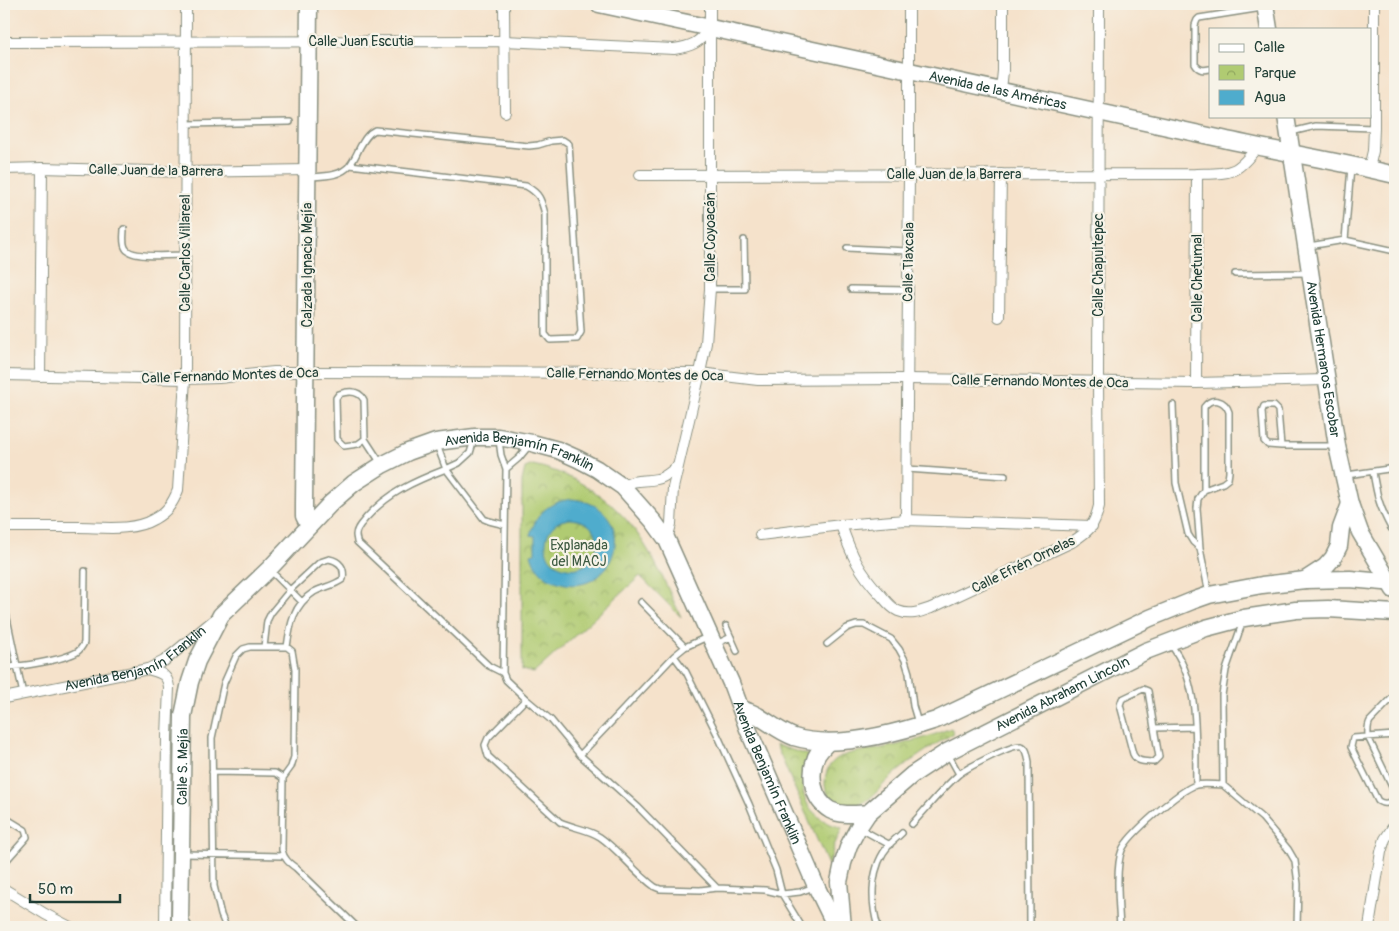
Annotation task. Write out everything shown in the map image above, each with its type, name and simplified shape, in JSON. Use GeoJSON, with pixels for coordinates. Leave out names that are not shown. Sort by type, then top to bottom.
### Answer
{"type":"FeatureCollection","features":[{"type":"Feature","properties":{"kind":"main road","name":"Calzada Ignacio Mejía"},"geometry":{"type":"LineString","coordinates":[[309,4],[304,504],[304,516],[309,526]]}},
{"type":"Feature","properties":{"kind":"main road","name":"Avenida de las Américas"},"geometry":{"type":"LineString","coordinates":[[599,4],[1257,147],[1351,164],[1395,175]]}},
{"type":"Feature","properties":{"kind":"main road"},"geometry":{"type":"LineString","coordinates":[[1265,6],[1269,28]]}},
{"type":"Feature","properties":{"kind":"main road","name":"Avenida Hermanos Escobar"},"geometry":{"type":"LineString","coordinates":[[1286,118],[1326,380],[1337,446],[1350,504],[1360,532],[1372,555],[1394,586]]}},
{"type":"Feature","properties":{"kind":"main road","name":"Avenida Benjamín Franklin"},"geometry":{"type":"LineString","coordinates":[[221,615],[269,569],[331,503],[354,483],[382,465],[408,452],[436,442],[475,437],[498,437],[558,450],[578,459],[597,469],[623,487],[667,540],[741,708],[748,729],[816,886],[836,927]]}},
{"type":"Feature","properties":{"kind":"main road"},"geometry":{"type":"LineString","coordinates":[[1305,580],[1325,567],[1333,558],[1339,546],[1341,528],[1350,504]]}},
{"type":"Feature","properties":{"kind":"main road","name":"Avenida Abraham Lincoln"},"geometry":{"type":"LineString","coordinates":[[741,708],[794,737],[808,740],[828,742],[879,736],[918,726],[951,713],[1150,618],[1209,595],[1262,585],[1305,580],[1350,580],[1394,586]]}},
{"type":"Feature","properties":{"kind":"main road","name":"Avenida Abraham Lincoln"},"geometry":{"type":"LineString","coordinates":[[843,927],[839,882],[849,845],[858,828],[868,813],[912,775],[946,752],[1146,651],[1206,628],[1244,618],[1296,610],[1328,609],[1395,614]]}},
{"type":"Feature","properties":{"kind":"main road","name":"Calle S. Mejía"},"geometry":{"type":"LineString","coordinates":[[177,926],[181,854],[182,716],[195,668],[202,650],[221,615]]}},
{"type":"Feature","properties":{"kind":"main road"},"geometry":{"type":"LineString","coordinates":[[828,742],[816,757],[812,770],[816,796],[826,807],[840,813],[850,815],[868,813]]}},
{"type":"Feature","properties":{"kind":"street","name":"Calle Carlos Villareal"},"geometry":{"type":"LineString","coordinates":[[4,527],[119,527],[138,525],[153,520],[165,512],[173,502],[178,490],[185,379],[186,4]]}},
{"type":"Feature","properties":{"kind":"street"},"geometry":{"type":"LineString","coordinates":[[504,4],[505,112]]}},
{"type":"Feature","properties":{"kind":"street","name":"Calle Coyoacán"},"geometry":{"type":"LineString","coordinates":[[667,540],[671,524],[672,493],[677,467],[706,343],[710,289],[710,4]]}},
{"type":"Feature","properties":{"kind":"street","name":"Calle Tlaxcala"},"geometry":{"type":"LineString","coordinates":[[906,520],[909,4]]}},
{"type":"Feature","properties":{"kind":"street"},"geometry":{"type":"LineString","coordinates":[[1001,90],[1003,71],[1003,4]]}},
{"type":"Feature","properties":{"kind":"street","name":"Calle Chapultepec"},"geometry":{"type":"LineString","coordinates":[[1092,526],[1097,516],[1098,506],[1099,4]]}},
{"type":"Feature","properties":{"kind":"street"},"geometry":{"type":"LineString","coordinates":[[1369,168],[1373,151],[1374,128],[1374,4]]}},
{"type":"Feature","properties":{"kind":"street","name":"Calle Juan Escutia"},"geometry":{"type":"LineString","coordinates":[[4,42],[504,41],[674,49],[684,48],[698,42],[710,29]]}},
{"type":"Feature","properties":{"kind":"street","name":"Calle Juan de la Barrera"},"geometry":{"type":"LineString","coordinates":[[640,175],[1223,173],[1235,170],[1245,162],[1257,147]]}},
{"type":"Feature","properties":{"kind":"street"},"geometry":{"type":"LineString","coordinates":[[40,376],[42,168]]}},
{"type":"Feature","properties":{"kind":"street","name":"Calle Juan de la Barrera"},"geometry":{"type":"LineString","coordinates":[[4,169],[42,168],[307,173]]}},
{"type":"Feature","properties":{"kind":"street"},"geometry":{"type":"LineString","coordinates":[[999,317],[1001,174]]}},
{"type":"Feature","properties":{"kind":"street","name":"Calle Chetumal"},"geometry":{"type":"LineString","coordinates":[[1196,383],[1197,174]]}},
{"type":"Feature","properties":{"kind":"street","name":"Calle Fernando Montes de Oca"},"geometry":{"type":"LineString","coordinates":[[4,375],[185,379],[219,378],[274,372],[700,373],[758,380],[907,379],[1196,383],[1326,380]]}},
{"type":"Feature","properties":{"kind":"street"},"geometry":{"type":"LineString","coordinates":[[623,487],[632,481],[664,477],[677,467]]}},
{"type":"Feature","properties":{"kind":"street","name":"Calle Efrén Ornelas"},"geometry":{"type":"LineString","coordinates":[[760,535],[841,525],[906,520],[1092,526]]}},
{"type":"Feature","properties":{"kind":"street","name":"Calle Efrén Ornelas"},"geometry":{"type":"LineString","coordinates":[[841,525],[852,556],[862,573],[890,605],[898,611],[908,614],[932,608],[1072,542],[1092,526]]}},
{"type":"Feature","properties":{"kind":"street","name":"Avenida Benjamín Franklin"},"geometry":{"type":"LineString","coordinates":[[4,698],[148,669],[164,661],[221,615]]}},
{"type":"Feature","properties":{"kind":"street"},"geometry":{"type":"LineString","coordinates":[[148,669],[164,675],[169,682],[167,737],[177,926]]}},
{"type":"Feature","properties":{"kind":"street"},"geometry":{"type":"LineString","coordinates":[[1368,927],[1381,852],[1385,839],[1395,824]]}},
{"type":"Feature","properties":{"kind":"street"},"geometry":{"type":"LineString","coordinates":[[4,889],[70,927]]}},
{"type":"Feature","properties":{"kind":"street"},"geometry":{"type":"LineString","coordinates":[[45,914],[53,927]]}},
{"type":"Feature","properties":{"kind":"lane"},"geometry":{"type":"LineString","coordinates":[[1209,69],[1197,68],[1196,64],[1194,25],[1197,20],[1199,18],[1265,6]]}},
{"type":"Feature","properties":{"kind":"lane"},"geometry":{"type":"LineString","coordinates":[[186,124],[290,122]]}},
{"type":"Feature","properties":{"kind":"lane"},"geometry":{"type":"LineString","coordinates":[[1289,133],[1316,126],[1374,128]]}},
{"type":"Feature","properties":{"kind":"lane"},"geometry":{"type":"LineString","coordinates":[[307,173],[330,176],[339,172],[350,165],[370,132],[375,130],[529,146],[563,140],[570,144],[581,332],[577,339],[550,340],[545,334],[545,214],[541,199],[536,192],[526,186],[350,165]]}},
{"type":"Feature","properties":{"kind":"lane"},"geometry":{"type":"LineString","coordinates":[[1345,240],[1351,164]]}},
{"type":"Feature","properties":{"kind":"lane"},"geometry":{"type":"LineString","coordinates":[[124,229],[124,245],[132,253],[185,255]]}},
{"type":"Feature","properties":{"kind":"lane"},"geometry":{"type":"LineString","coordinates":[[710,289],[745,289],[744,240]]}},
{"type":"Feature","properties":{"kind":"lane"},"geometry":{"type":"LineString","coordinates":[[1305,247],[1345,240],[1395,251]]}},
{"type":"Feature","properties":{"kind":"lane"},"geometry":{"type":"LineString","coordinates":[[847,248],[908,250]]}},
{"type":"Feature","properties":{"kind":"lane"},"geometry":{"type":"LineString","coordinates":[[1235,274],[1309,273]]}},
{"type":"Feature","properties":{"kind":"lane"},"geometry":{"type":"LineString","coordinates":[[851,289],[908,290]]}},
{"type":"Feature","properties":{"kind":"lane"},"geometry":{"type":"LineString","coordinates":[[365,439],[358,444],[344,446],[337,439],[336,398],[339,394],[358,392],[362,395],[364,400],[365,439],[382,465]]}},
{"type":"Feature","properties":{"kind":"lane"},"geometry":{"type":"LineString","coordinates":[[1204,490],[1204,407],[1212,401],[1220,401],[1226,405],[1229,412],[1228,479],[1204,490],[1198,499],[1197,508],[1200,548],[1209,595]]}},
{"type":"Feature","properties":{"kind":"lane"},"geometry":{"type":"LineString","coordinates":[[1173,405],[1176,483],[1188,534],[1200,548]]}},
{"type":"Feature","properties":{"kind":"lane"},"geometry":{"type":"LineString","coordinates":[[1281,446],[1278,410],[1274,406],[1264,406],[1262,411],[1265,443],[1268,446],[1281,446],[1337,446]]}},
{"type":"Feature","properties":{"kind":"lane"},"geometry":{"type":"LineString","coordinates":[[475,437],[470,453],[459,463],[415,481],[390,496],[368,515],[358,528],[356,534],[357,542],[489,666],[503,673]]}},
{"type":"Feature","properties":{"kind":"lane"},"geometry":{"type":"LineString","coordinates":[[498,437],[506,469],[503,673],[506,680],[551,720],[580,755],[638,807],[717,888]]}},
{"type":"Feature","properties":{"kind":"lane"},"geometry":{"type":"LineString","coordinates":[[436,442],[446,469],[484,519],[505,525]]}},
{"type":"Feature","properties":{"kind":"lane"},"geometry":{"type":"LineString","coordinates":[[506,469],[532,443]]}},
{"type":"Feature","properties":{"kind":"lane"},"geometry":{"type":"LineString","coordinates":[[1344,475],[1395,468]]}},
{"type":"Feature","properties":{"kind":"lane"},"geometry":{"type":"LineString","coordinates":[[906,469],[1005,476]]}},
{"type":"Feature","properties":{"kind":"lane"},"geometry":{"type":"LineString","coordinates":[[1373,472],[1377,498],[1391,528]]}},
{"type":"Feature","properties":{"kind":"lane"},"geometry":{"type":"LineString","coordinates":[[264,647],[267,621],[271,613],[290,590],[320,562],[329,559],[335,560],[342,565],[344,573],[342,580],[313,593],[302,602],[294,614],[287,647]]}},
{"type":"Feature","properties":{"kind":"lane"},"geometry":{"type":"LineString","coordinates":[[269,569],[302,602]]}},
{"type":"Feature","properties":{"kind":"lane"},"geometry":{"type":"LineString","coordinates":[[4,667],[17,667],[69,656],[79,651],[84,643],[85,571]]}},
{"type":"Feature","properties":{"kind":"lane"},"geometry":{"type":"LineString","coordinates":[[641,602],[685,647]]}},
{"type":"Feature","properties":{"kind":"lane"},"geometry":{"type":"LineString","coordinates":[[4,604],[23,694]]}},
{"type":"Feature","properties":{"kind":"lane"},"geometry":{"type":"LineString","coordinates":[[1224,785],[1222,695],[1226,670],[1244,618]]}},
{"type":"Feature","properties":{"kind":"lane"},"geometry":{"type":"LineString","coordinates":[[827,644],[848,628],[864,625],[891,640],[905,660],[909,673],[912,706],[918,726]]}},
{"type":"Feature","properties":{"kind":"lane"},"geometry":{"type":"LineString","coordinates":[[726,626],[737,651]]}},
{"type":"Feature","properties":{"kind":"lane"},"geometry":{"type":"LineString","coordinates":[[4,639],[11,637]]}},
{"type":"Feature","properties":{"kind":"lane"},"geometry":{"type":"LineString","coordinates":[[580,755],[674,656],[685,647],[731,637]]}},
{"type":"Feature","properties":{"kind":"lane"},"geometry":{"type":"LineString","coordinates":[[1169,642],[1184,665],[1190,680],[1195,727],[1196,785]]}},
{"type":"Feature","properties":{"kind":"lane"},"geometry":{"type":"LineString","coordinates":[[226,927],[215,893],[212,738],[224,683],[236,656],[243,649],[250,647],[287,647],[292,651],[295,670],[294,757],[292,767],[283,778],[282,850],[284,856],[357,927]]}},
{"type":"Feature","properties":{"kind":"lane"},"geometry":{"type":"LineString","coordinates":[[674,656],[686,672],[718,736],[776,870],[782,894],[802,927]]}},
{"type":"Feature","properties":{"kind":"lane"},"geometry":{"type":"LineString","coordinates":[[1143,689],[1148,691],[1154,728],[1160,757],[1154,762],[1137,760],[1133,754],[1120,705],[1122,698],[1143,689]]}},
{"type":"Feature","properties":{"kind":"lane"},"geometry":{"type":"LineString","coordinates":[[1395,695],[1368,725],[1368,738],[1395,793]]}},
{"type":"Feature","properties":{"kind":"lane"},"geometry":{"type":"LineString","coordinates":[[526,699],[488,738],[485,745],[488,756],[560,822],[586,830],[602,838],[655,887],[660,889],[700,890],[717,888],[765,890],[782,894],[800,892],[816,886]]}},
{"type":"Feature","properties":{"kind":"lane"},"geometry":{"type":"LineString","coordinates":[[1154,728],[1195,727]]}},
{"type":"Feature","properties":{"kind":"lane"},"geometry":{"type":"LineString","coordinates":[[1395,735],[1353,738],[1351,746],[1378,801],[1388,804],[1395,799]]}},
{"type":"Feature","properties":{"kind":"lane"},"geometry":{"type":"LineString","coordinates":[[912,824],[960,774],[984,760],[1011,748],[1021,746],[1025,748],[1029,762],[1030,927]]}},
{"type":"Feature","properties":{"kind":"lane"},"geometry":{"type":"LineString","coordinates":[[946,752],[960,774]]}},
{"type":"Feature","properties":{"kind":"lane"},"geometry":{"type":"LineString","coordinates":[[212,772],[275,773],[283,778]]}},
{"type":"Feature","properties":{"kind":"lane"},"geometry":{"type":"LineString","coordinates":[[1120,927],[1118,867],[1122,849],[1142,826],[1171,799],[1196,785],[1224,785],[1262,818],[1288,849],[1295,862],[1298,884],[1298,927]]}},
{"type":"Feature","properties":{"kind":"lane"},"geometry":{"type":"LineString","coordinates":[[4,818],[25,830],[27,837],[4,863]]}},
{"type":"Feature","properties":{"kind":"lane"},"geometry":{"type":"LineString","coordinates":[[858,828],[890,845]]}},
{"type":"Feature","properties":{"kind":"lane"},"geometry":{"type":"LineString","coordinates":[[878,927],[874,914],[873,884],[876,869],[890,845],[902,833]]}},
{"type":"Feature","properties":{"kind":"lane"},"geometry":{"type":"LineString","coordinates":[[181,854],[284,856]]}},
{"type":"Feature","properties":{"kind":"green space","name":"Explanada del MACJ"},"geometry":{"type":"Polygon","coordinates":[[[533,465],[565,475],[580,483],[608,502],[620,513],[647,548],[663,577],[681,617],[640,576],[534,673],[522,670],[522,481],[525,468],[533,465]]]}},
{"type":"Feature","properties":{"kind":"green space"},"geometry":{"type":"Polygon","coordinates":[[[951,728],[954,733],[904,766],[871,798],[864,802],[845,807],[838,805],[827,793],[825,787],[826,773],[829,766],[838,758],[909,742],[951,728]]]}},
{"type":"Feature","properties":{"kind":"green space"},"geometry":{"type":"Polygon","coordinates":[[[776,745],[808,755],[803,785],[806,802],[818,816],[828,823],[842,828],[834,846],[829,865],[828,865],[776,745]]]}},
{"type":"Feature","properties":{"kind":"water"},"geometry":{"type":"Polygon","coordinates":[[[572,499],[595,506],[609,519],[615,535],[614,552],[606,568],[593,579],[576,585],[555,581],[547,577],[537,567],[531,554],[535,553],[535,536],[530,535],[536,520],[550,506],[572,499]],[[570,519],[564,520],[554,525],[550,530],[546,546],[549,557],[553,562],[565,568],[578,568],[594,556],[597,547],[597,537],[584,522],[570,519]]]}}]}
